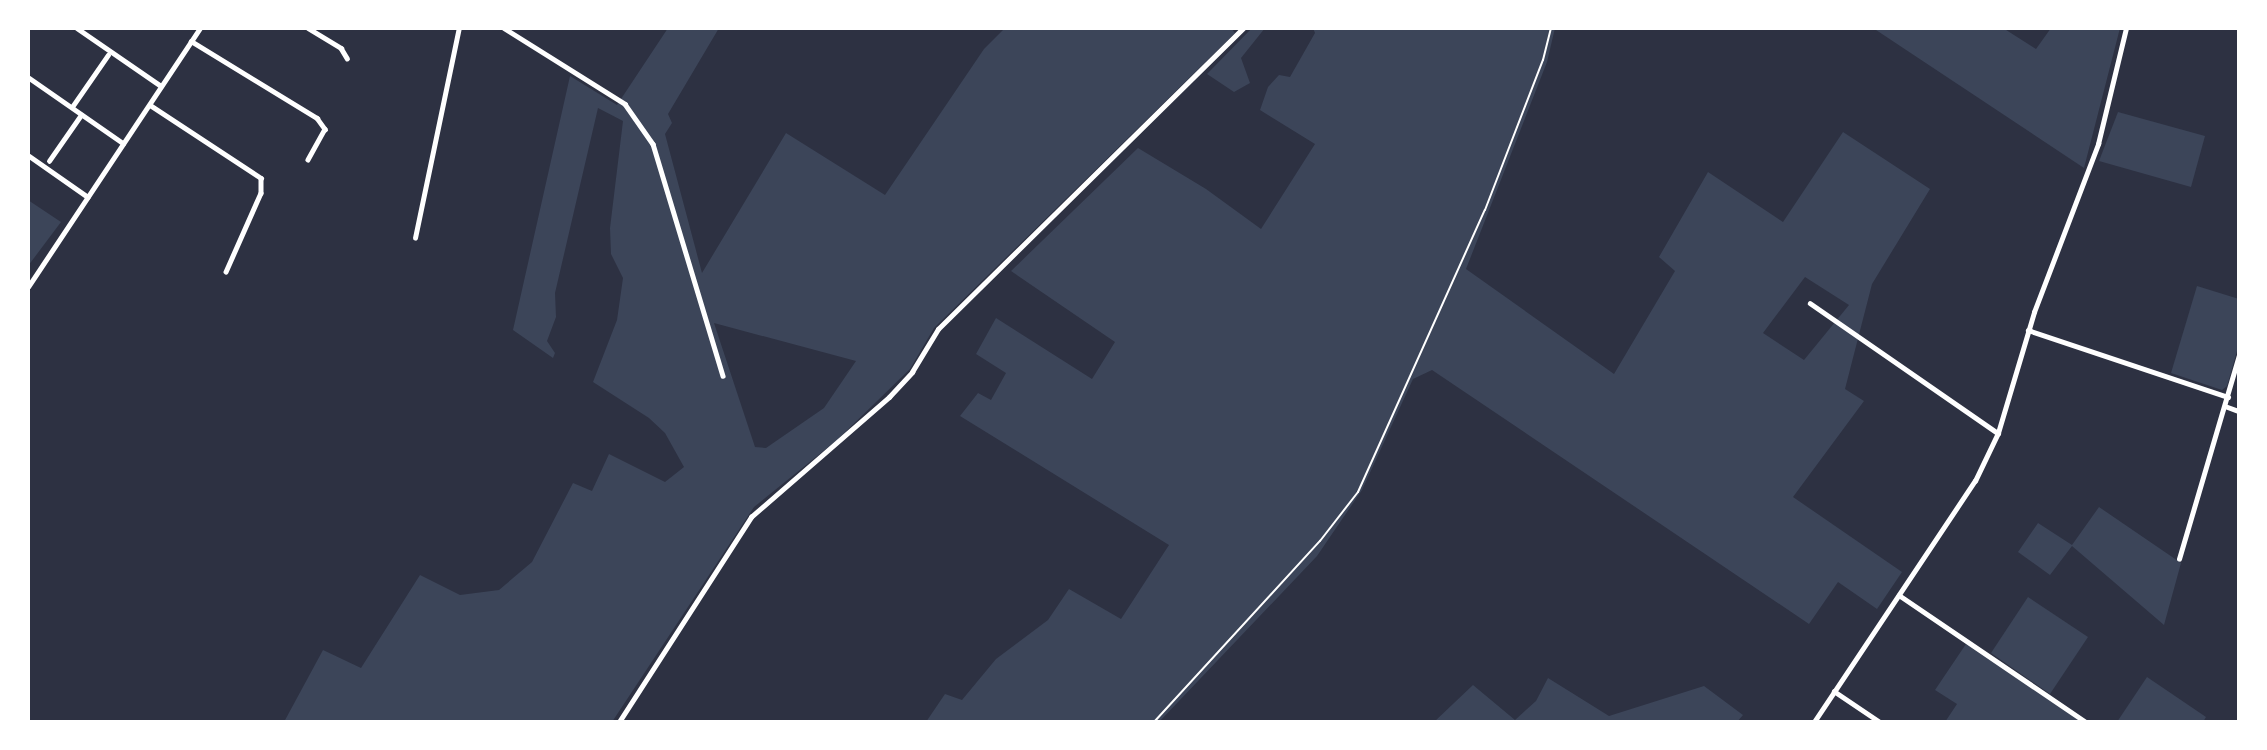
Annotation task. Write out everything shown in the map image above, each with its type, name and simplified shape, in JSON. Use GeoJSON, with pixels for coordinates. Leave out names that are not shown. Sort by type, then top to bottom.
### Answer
{"type":"FeatureCollection","features":[{"type":"Feature","properties":{"kind":"street"},"geometry":{"type":"LineString","coordinates":[[77,28],[161,86]]}},
{"type":"Feature","properties":{"kind":"street"},"geometry":{"type":"LineString","coordinates":[[28,286],[200,28]]}},
{"type":"Feature","properties":{"kind":"street"},"geometry":{"type":"LineString","coordinates":[[308,28],[341,48],[347,58]]}},
{"type":"Feature","properties":{"kind":"street"},"geometry":{"type":"LineString","coordinates":[[415,238],[459,28]]}},
{"type":"Feature","properties":{"kind":"street"},"geometry":{"type":"LineString","coordinates":[[504,28],[625,104],[653,144],[723,376]]}},
{"type":"Feature","properties":{"kind":"street"},"geometry":{"type":"LineString","coordinates":[[618,722],[751,517],[889,397],[912,372],[938,329],[1243,28]]}},
{"type":"Feature","properties":{"kind":"street"},"geometry":{"type":"LineString","coordinates":[[1814,722],[1975,481],[1998,433],[2028,330],[2098,144],[2126,28]]}},
{"type":"Feature","properties":{"kind":"street"},"geometry":{"type":"LineString","coordinates":[[191,41],[317,118],[325,129],[308,160]]}},
{"type":"Feature","properties":{"kind":"street"},"geometry":{"type":"LineString","coordinates":[[72,107],[108,55]]}},
{"type":"Feature","properties":{"kind":"street"},"geometry":{"type":"LineString","coordinates":[[28,77],[123,143]]}},
{"type":"Feature","properties":{"kind":"street"},"geometry":{"type":"LineString","coordinates":[[150,105],[261,178],[261,193],[226,272]]}},
{"type":"Feature","properties":{"kind":"street"},"geometry":{"type":"LineString","coordinates":[[49,161],[81,115]]}},
{"type":"Feature","properties":{"kind":"street"},"geometry":{"type":"LineString","coordinates":[[28,155],[88,197]]}},
{"type":"Feature","properties":{"kind":"street"},"geometry":{"type":"LineString","coordinates":[[1810,303],[1998,433]]}},
{"type":"Feature","properties":{"kind":"street"},"geometry":{"type":"LineString","coordinates":[[2028,330],[2228,397]]}},
{"type":"Feature","properties":{"kind":"street"},"geometry":{"type":"LineString","coordinates":[[2179,559],[2239,355]]}},
{"type":"Feature","properties":{"kind":"street"},"geometry":{"type":"LineString","coordinates":[[2225,406],[2239,411]]}},
{"type":"Feature","properties":{"kind":"street"},"geometry":{"type":"LineString","coordinates":[[1899,595],[2086,722]]}},
{"type":"Feature","properties":{"kind":"street"},"geometry":{"type":"LineString","coordinates":[[1834,691],[1880,722]]}},
{"type":"Feature","properties":{"kind":"path"},"geometry":{"type":"LineString","coordinates":[[1154,722],[1320,541],[1358,492],[1485,210],[1543,60],[1551,28]]}},
{"type":"Feature","properties":{"kind":"shaded area"},"geometry":{"type":"Polygon","coordinates":[[[668,28],[719,28],[668,114],[672,123],[665,134],[702,273],[786,133],[885,195],[984,49],[1005,28],[1231,28],[1235,33],[934,328],[910,369],[837,440],[754,507],[612,722],[284,722],[323,650],[361,668],[420,575],[460,595],[499,590],[532,562],[573,483],[592,491],[609,454],[665,482],[684,467],[665,433],[649,418],[593,382],[617,320],[623,278],[611,254],[610,228],[623,121],[598,108],[555,293],[556,317],[547,341],[555,353],[553,358],[513,330],[570,76],[617,105],[668,28]],[[714,323],[755,447],[766,448],[824,408],[856,361],[714,323]]]}},
{"type":"Feature","properties":{"kind":"shaded area"},"geometry":{"type":"Polygon","coordinates":[[[1252,28],[1265,28],[1241,58],[1250,83],[1234,92],[1207,74],[1252,28]]]}},
{"type":"Feature","properties":{"kind":"shaded area"},"geometry":{"type":"Polygon","coordinates":[[[1313,28],[1555,28],[1547,62],[1466,269],[1614,374],[1675,271],[1659,257],[1708,172],[1783,222],[1843,132],[1930,189],[1872,284],[1845,389],[1864,401],[1793,497],[1902,572],[1877,609],[1838,582],[1809,624],[1432,370],[1413,379],[1362,490],[1317,556],[1159,722],[926,722],[945,694],[962,700],[996,659],[1048,620],[1069,589],[1121,619],[1169,545],[960,416],[978,393],[991,400],[1006,373],[976,354],[996,318],[1092,379],[1115,342],[1011,271],[1138,148],[1206,189],[1261,229],[1315,144],[1260,110],[1268,87],[1279,75],[1290,77],[1315,33],[1313,28]],[[1805,277],[1763,333],[1804,360],[1849,305],[1805,277]]]}},
{"type":"Feature","properties":{"kind":"shaded area"},"geometry":{"type":"Polygon","coordinates":[[[1873,28],[2003,28],[2036,49],[2051,28],[2120,28],[2084,168],[1873,28]]]}},
{"type":"Feature","properties":{"kind":"shaded area"},"geometry":{"type":"Polygon","coordinates":[[[2118,112],[2205,136],[2191,187],[2099,161],[2118,112]]]}},
{"type":"Feature","properties":{"kind":"shaded area"},"geometry":{"type":"Polygon","coordinates":[[[28,200],[61,222],[28,266],[28,200]]]}},
{"type":"Feature","properties":{"kind":"shaded area"},"geometry":{"type":"Polygon","coordinates":[[[2197,286],[2239,299],[2239,344],[2227,386],[2222,390],[2171,373],[2197,286]]]}},
{"type":"Feature","properties":{"kind":"shaded area"},"geometry":{"type":"Polygon","coordinates":[[[2099,507],[2181,563],[2164,625],[2072,546],[2050,575],[2018,552],[2038,523],[2072,545],[2099,507]]]}},
{"type":"Feature","properties":{"kind":"shaded area"},"geometry":{"type":"Polygon","coordinates":[[[2028,597],[2088,637],[2050,694],[1991,653],[2028,597]]]}},
{"type":"Feature","properties":{"kind":"shaded area"},"geometry":{"type":"Polygon","coordinates":[[[1966,644],[2082,722],[1945,722],[1957,704],[1935,690],[1966,644]]]}},
{"type":"Feature","properties":{"kind":"shaded area"},"geometry":{"type":"Polygon","coordinates":[[[2147,677],[2206,717],[2203,722],[2117,722],[2147,677]]]}},
{"type":"Feature","properties":{"kind":"shaded area"},"geometry":{"type":"Polygon","coordinates":[[[1548,678],[1609,716],[1704,686],[1743,715],[1737,722],[1434,722],[1473,685],[1515,720],[1536,701],[1548,678]]]}}]}
